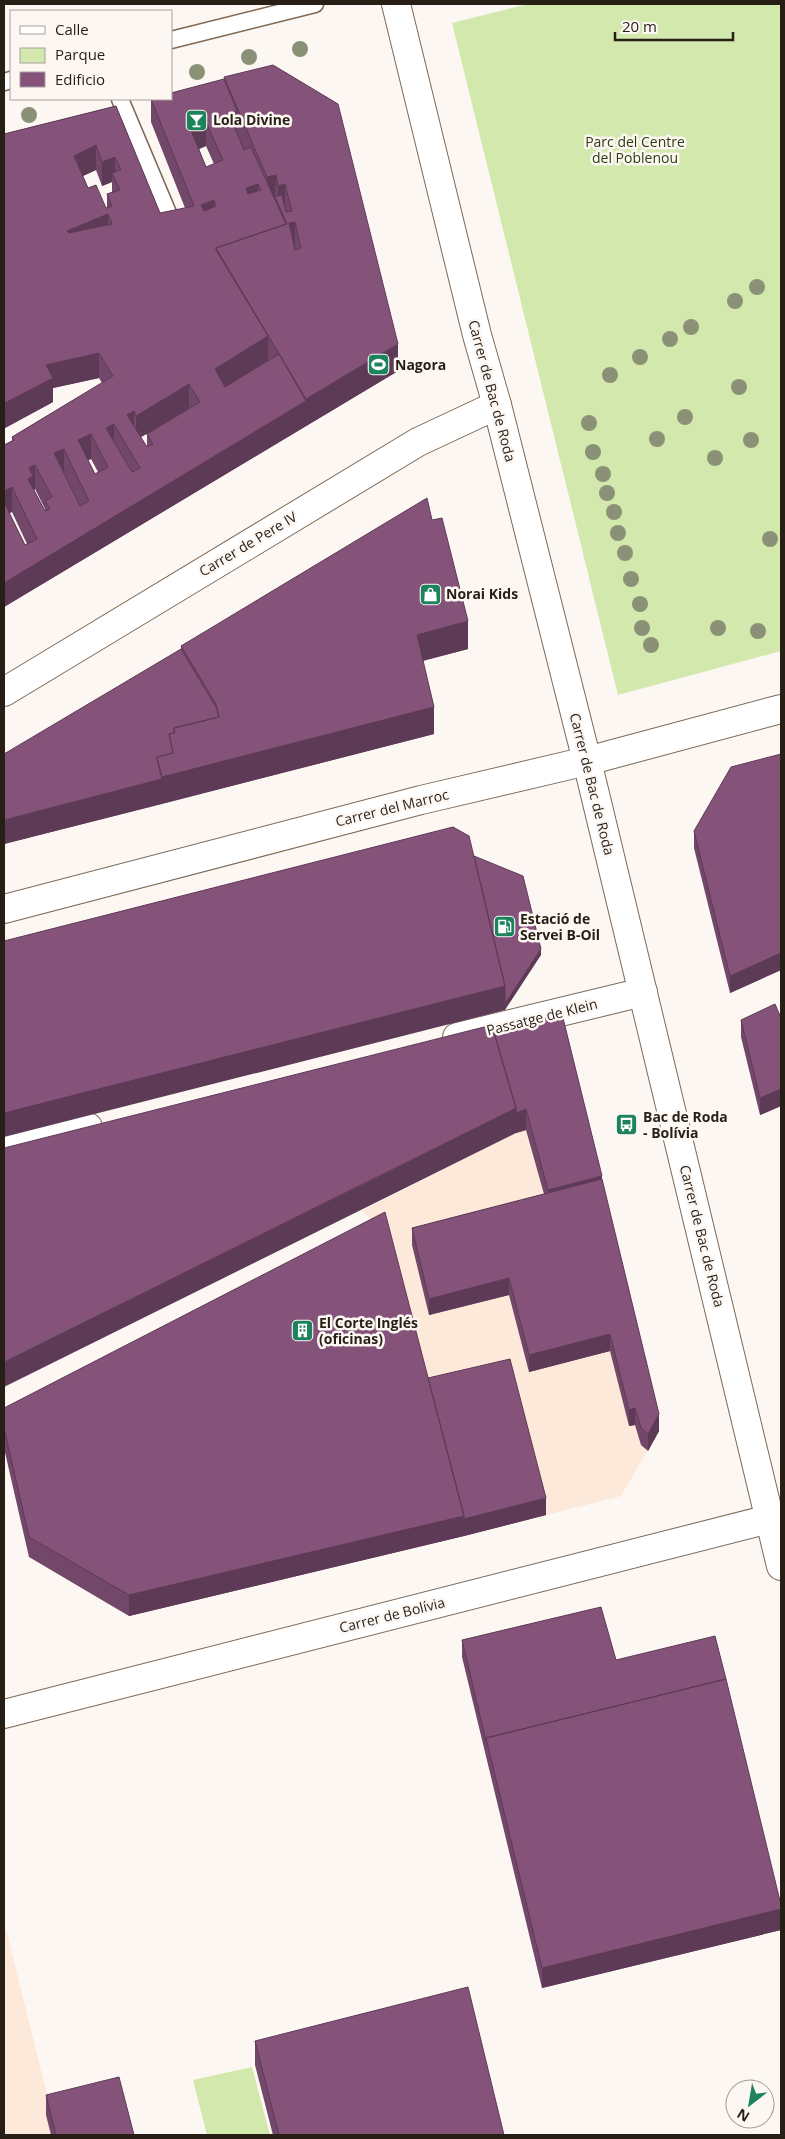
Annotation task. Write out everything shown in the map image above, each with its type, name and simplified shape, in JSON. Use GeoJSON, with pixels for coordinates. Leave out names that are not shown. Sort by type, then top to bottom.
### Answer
{"type":"FeatureCollection","features":[{"type":"Feature","properties":{"kind":"street","name":"Carrer de Bac de Roda"},"geometry":{"type":"LineString","coordinates":[[396,4],[476,335],[497,405],[776,1518],[781,1566]]}},
{"type":"Feature","properties":{"kind":"street","name":"Carrer de Pere IV"},"geometry":{"type":"LineString","coordinates":[[4,692],[418,442],[497,405]]}},
{"type":"Feature","properties":{"kind":"street","name":"Carrer del Marroc"},"geometry":{"type":"LineString","coordinates":[[4,909],[421,800],[587,761],[781,709]]}},
{"type":"Feature","properties":{"kind":"street","name":"Passatge de Klein"},"geometry":{"type":"LineString","coordinates":[[437,1042],[643,992]]}},
{"type":"Feature","properties":{"kind":"street"},"geometry":{"type":"LineString","coordinates":[[4,1148],[110,1122]]}},
{"type":"Feature","properties":{"kind":"street","name":"Carrer de Bolívia"},"geometry":{"type":"LineString","coordinates":[[4,1711],[776,1518]]}},
{"type":"Feature","properties":{"kind":"lane"},"geometry":{"type":"LineString","coordinates":[[172,40],[315,4]]}},
{"type":"Feature","properties":{"kind":"lane"},"geometry":{"type":"LineString","coordinates":[[120,100],[177,234]]}},
{"type":"Feature","properties":{"kind":"shaded area"},"geometry":{"type":"Polygon","coordinates":[[[492,1050],[619,1268],[659,1431],[621,1496],[464,1536],[385,1233],[362,1211],[516,1133],[492,1050]]]}},
{"type":"Feature","properties":{"kind":"shaded area"},"geometry":{"type":"Polygon","coordinates":[[[4,1921],[51,2110],[124,2094],[134,2135],[4,2135],[4,1921]]]}},
{"type":"Feature","properties":{"kind":"green space","name":"Parc del Centre del Poblenou"},"geometry":{"type":"Polygon","coordinates":[[[528,4],[781,4],[781,651],[618,695],[452,23],[528,4]]]}},
{"type":"Feature","properties":{"kind":"green space"},"geometry":{"type":"Polygon","coordinates":[[[252,2067],[270,2135],[207,2135],[193,2080],[252,2067]]]}},
{"type":"Feature","properties":{"kind":"building"},"geometry":{"type":"Polygon","coordinates":[[[273,65],[338,104],[398,344],[306,399],[216,248],[287,224],[275,197],[282,195],[286,212],[292,211],[285,184],[278,186],[276,175],[267,177],[224,77],[273,65]],[[295,222],[289,223],[295,250],[301,248],[295,222]]]}},
{"type":"Feature","properties":{"kind":"building"},"geometry":{"type":"Polygon","coordinates":[[[224,79],[237,111],[229,114],[244,150],[251,147],[286,224],[216,248],[268,336],[215,369],[225,387],[279,354],[306,401],[4,583],[4,502],[25,545],[37,539],[12,487],[4,491],[4,445],[14,440],[12,437],[113,376],[99,353],[46,365],[53,378],[5,403],[4,134],[116,106],[160,213],[194,206],[151,100],[172,100],[172,93],[224,79]],[[206,122],[190,128],[206,167],[223,160],[206,122]],[[96,145],[74,156],[88,188],[96,185],[106,208],[112,206],[107,194],[120,190],[112,173],[121,170],[115,157],[102,162],[96,145]],[[258,184],[246,188],[248,194],[261,190],[258,184]],[[214,200],[201,205],[204,211],[216,206],[214,200]],[[108,214],[67,231],[69,233],[112,224],[108,214]],[[189,384],[136,416],[134,411],[127,415],[147,447],[153,444],[147,434],[200,402],[189,384]],[[114,424],[106,428],[132,472],[140,468],[114,424]],[[91,434],[78,440],[95,474],[108,467],[91,434]],[[64,449],[54,453],[80,506],[89,501],[64,449]],[[35,465],[29,468],[33,476],[28,479],[45,511],[50,509],[45,501],[52,497],[35,465]]]}},
{"type":"Feature","properties":{"kind":"building"},"geometry":{"type":"Polygon","coordinates":[[[427,498],[432,520],[442,518],[468,621],[417,635],[434,707],[162,777],[157,757],[173,753],[169,734],[175,733],[174,728],[219,717],[216,704],[181,646],[427,498]]]}},
{"type":"Feature","properties":{"kind":"building"},"geometry":{"type":"Polygon","coordinates":[[[181,649],[216,707],[219,717],[174,728],[174,733],[169,734],[173,753],[157,757],[162,779],[4,820],[4,754],[181,649]]]}},
{"type":"Feature","properties":{"kind":"building"},"geometry":{"type":"Polygon","coordinates":[[[781,754],[781,953],[730,976],[694,831],[731,767],[781,754]]]}},
{"type":"Feature","properties":{"kind":"building"},"geometry":{"type":"Polygon","coordinates":[[[453,827],[469,836],[505,986],[4,1113],[4,941],[453,827]]]}},
{"type":"Feature","properties":{"kind":"building"},"geometry":{"type":"Polygon","coordinates":[[[474,856],[523,876],[541,949],[505,1004],[505,986],[474,856]]]}},
{"type":"Feature","properties":{"kind":"building"},"geometry":{"type":"Polygon","coordinates":[[[775,1004],[781,1018],[781,1089],[760,1098],[741,1020],[775,1004]]]}},
{"type":"Feature","properties":{"kind":"building"},"geometry":{"type":"Polygon","coordinates":[[[562,1014],[602,1176],[548,1190],[526,1109],[516,1113],[493,1029],[562,1014]]]}},
{"type":"Feature","properties":{"kind":"building"},"geometry":{"type":"Polygon","coordinates":[[[492,1025],[516,1108],[4,1362],[4,1148],[492,1025]]]}},
{"type":"Feature","properties":{"kind":"building"},"geometry":{"type":"Polygon","coordinates":[[[602,1179],[659,1414],[648,1434],[641,1428],[635,1408],[629,1410],[610,1334],[529,1355],[509,1278],[429,1299],[412,1228],[602,1179]]]}},
{"type":"Feature","properties":{"kind":"building","name":"El Corte Inglés (oficinas)"},"geometry":{"type":"Polygon","coordinates":[[[385,1212],[464,1516],[129,1595],[29,1537],[4,1428],[4,1408],[385,1212]]]}},
{"type":"Feature","properties":{"kind":"building"},"geometry":{"type":"Polygon","coordinates":[[[510,1359],[546,1498],[464,1519],[428,1378],[510,1359]]]}},
{"type":"Feature","properties":{"kind":"building"},"geometry":{"type":"Polygon","coordinates":[[[601,1607],[616,1660],[715,1636],[726,1679],[486,1738],[486,1741],[462,1640],[601,1607]]]}},
{"type":"Feature","properties":{"kind":"building"},"geometry":{"type":"Polygon","coordinates":[[[726,1679],[781,1909],[542,1968],[486,1738],[726,1679]]]}},
{"type":"Feature","properties":{"kind":"building"},"geometry":{"type":"Polygon","coordinates":[[[468,1987],[504,2135],[279,2135],[255,2041],[468,1987]]]}},
{"type":"Feature","properties":{"kind":"building"},"geometry":{"type":"Polygon","coordinates":[[[119,2077],[134,2135],[56,2135],[46,2095],[119,2077]]]}},
{"type":"Feature","properties":{"kind":"place","name":"Lola Divine"},"geometry":{"type":"Point","coordinates":[197,120]}},
{"type":"Feature","properties":{"kind":"place","name":"Nagora"},"geometry":{"type":"Point","coordinates":[379,365]}},
{"type":"Feature","properties":{"kind":"place","name":"Norai Kids"},"geometry":{"type":"Point","coordinates":[430,594]}},
{"type":"Feature","properties":{"kind":"place","name":"Estació de Servei B-Oil"},"geometry":{"type":"Point","coordinates":[504,927]}},
{"type":"Feature","properties":{"kind":"place","name":"Bac de Roda - Bolívia"},"geometry":{"type":"Point","coordinates":[627,1125]}},
{"type":"Feature","properties":{"kind":"place","name":"El Corte Inglés (oficinas)"},"geometry":{"type":"Point","coordinates":[303,1331]}}]}
